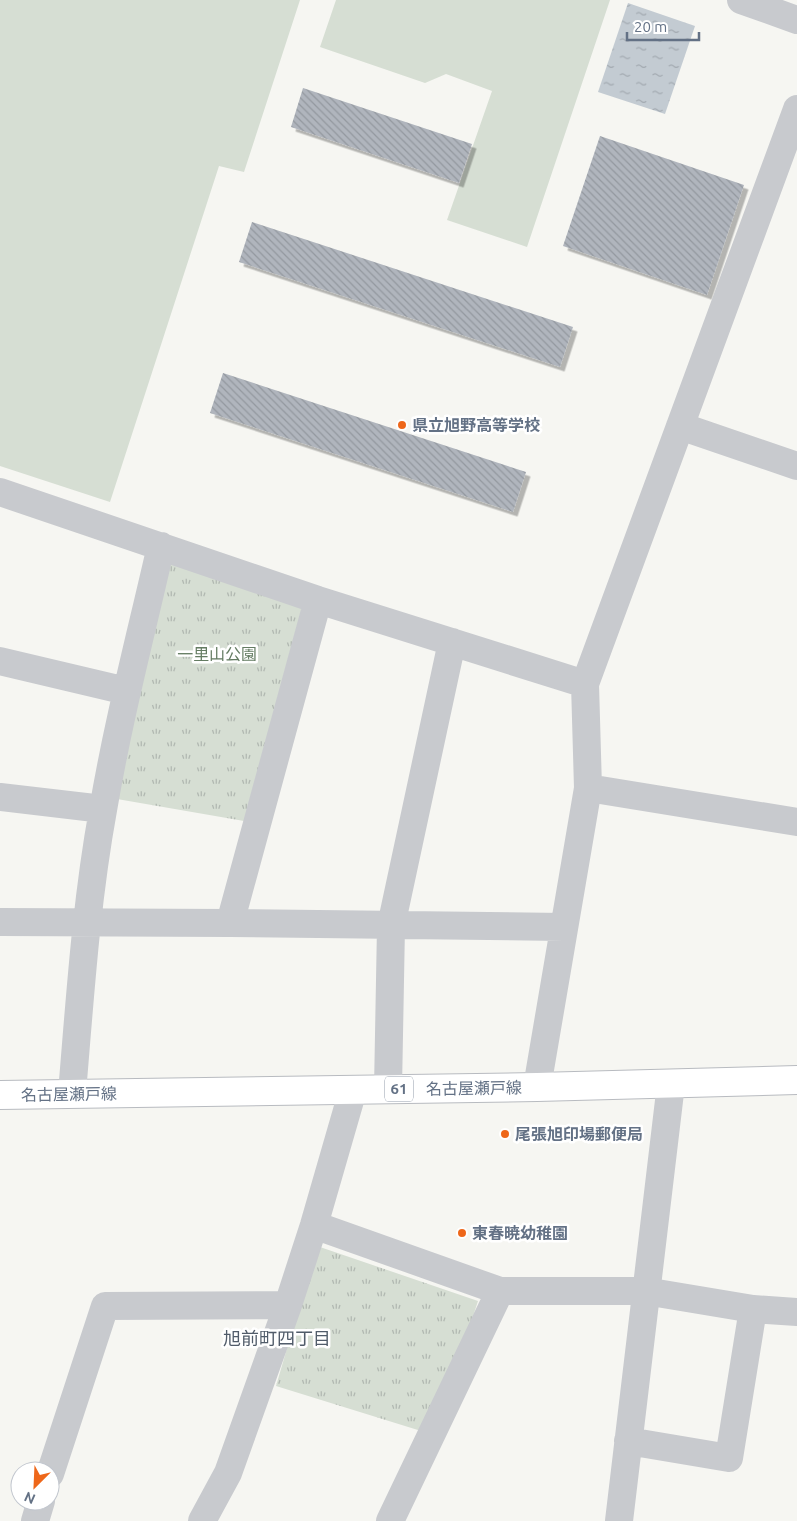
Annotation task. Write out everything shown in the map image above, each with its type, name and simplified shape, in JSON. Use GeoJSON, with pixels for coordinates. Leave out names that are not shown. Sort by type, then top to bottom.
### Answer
{"type":"FeatureCollection","features":[{"type":"Feature","properties":{"kind":"main road","name":"名古屋瀬戸線"},"geometry":{"type":"LineString","coordinates":[[0,1095],[537,1087],[797,1080]]}},
{"type":"Feature","properties":{"kind":"street"},"geometry":{"type":"LineString","coordinates":[[741,0],[797,20]]}},
{"type":"Feature","properties":{"kind":"street"},"geometry":{"type":"LineString","coordinates":[[537,1087],[588,788],[586,684],[680,426],[791,143],[797,109]]}},
{"type":"Feature","properties":{"kind":"street"},"geometry":{"type":"LineString","coordinates":[[680,426],[797,466]]}},
{"type":"Feature","properties":{"kind":"street"},"geometry":{"type":"LineString","coordinates":[[0,492],[318,600],[586,684]]}},
{"type":"Feature","properties":{"kind":"street"},"geometry":{"type":"LineString","coordinates":[[72,1093],[86,923],[103,809],[127,691],[161,546]]}},
{"type":"Feature","properties":{"kind":"street"},"geometry":{"type":"LineString","coordinates":[[230,922],[318,600]]}},
{"type":"Feature","properties":{"kind":"street"},"geometry":{"type":"LineString","coordinates":[[388,1089],[391,926],[452,642]]}},
{"type":"Feature","properties":{"kind":"street"},"geometry":{"type":"LineString","coordinates":[[0,661],[127,691]]}},
{"type":"Feature","properties":{"kind":"street"},"geometry":{"type":"LineString","coordinates":[[588,788],[797,822]]}},
{"type":"Feature","properties":{"kind":"street"},"geometry":{"type":"LineString","coordinates":[[0,797],[103,809]]}},
{"type":"Feature","properties":{"kind":"street"},"geometry":{"type":"LineString","coordinates":[[0,922],[230,922],[391,926],[564,927]]}},
{"type":"Feature","properties":{"kind":"street"},"geometry":{"type":"LineString","coordinates":[[619,1521],[670,1084]]}},
{"type":"Feature","properties":{"kind":"street"},"geometry":{"type":"LineString","coordinates":[[202,1521],[228,1473],[288,1304],[314,1225],[353,1090]]}},
{"type":"Feature","properties":{"kind":"street"},"geometry":{"type":"LineString","coordinates":[[314,1225],[500,1291],[645,1291],[753,1309],[797,1312]]}},
{"type":"Feature","properties":{"kind":"street"},"geometry":{"type":"LineString","coordinates":[[390,1521],[500,1291]]}},
{"type":"Feature","properties":{"kind":"street"},"geometry":{"type":"LineString","coordinates":[[54,1461],[105,1306],[288,1304]]}},
{"type":"Feature","properties":{"kind":"street"},"geometry":{"type":"LineString","coordinates":[[628,1441],[730,1458],[753,1309]]}},
{"type":"Feature","properties":{"kind":"green space"},"geometry":{"type":"Polygon","coordinates":[[[0,0],[300,0],[244,172],[219,166],[110,502],[0,466],[0,0]]]}},
{"type":"Feature","properties":{"kind":"green space"},"geometry":{"type":"Polygon","coordinates":[[[336,0],[610,0],[527,247],[447,220],[492,91],[446,74],[425,83],[320,47],[336,0]]]}},
{"type":"Feature","properties":{"kind":"green space","name":"一里山公園"},"geometry":{"type":"Polygon","coordinates":[[[166,559],[303,604],[244,821],[117,799],[166,559]]]}},
{"type":"Feature","properties":{"kind":"green space"},"geometry":{"type":"Polygon","coordinates":[[[317,1246],[478,1301],[434,1435],[276,1386],[317,1246]]]}},
{"type":"Feature","properties":{"kind":"water"},"geometry":{"type":"Polygon","coordinates":[[[628,3],[695,26],[665,114],[598,92],[628,3]]]}},
{"type":"Feature","properties":{"kind":"building"},"geometry":{"type":"Polygon","coordinates":[[[303,88],[472,144],[459,183],[291,127],[303,88]]]}},
{"type":"Feature","properties":{"kind":"building"},"geometry":{"type":"Polygon","coordinates":[[[600,136],[744,185],[707,295],[563,246],[600,136]]]}},
{"type":"Feature","properties":{"kind":"building"},"geometry":{"type":"Polygon","coordinates":[[[252,222],[573,327],[560,367],[239,262],[252,222]]]}},
{"type":"Feature","properties":{"kind":"building"},"geometry":{"type":"Polygon","coordinates":[[[223,373],[526,472],[513,512],[210,413],[223,373]]]}},
{"type":"Feature","properties":{"kind":"place","name":"県立旭野高等学校"},"geometry":{"type":"Point","coordinates":[402,425]}},
{"type":"Feature","properties":{"kind":"place","name":"尾張旭印場郵便局"},"geometry":{"type":"Point","coordinates":[505,1134]}},
{"type":"Feature","properties":{"kind":"place","name":"東春暁幼稚園"},"geometry":{"type":"Point","coordinates":[462,1233]}},
{"type":"Feature","properties":{"kind":"district","name":"旭前町四丁目"},"geometry":{"type":"Point","coordinates":[277,1339]}}]}
